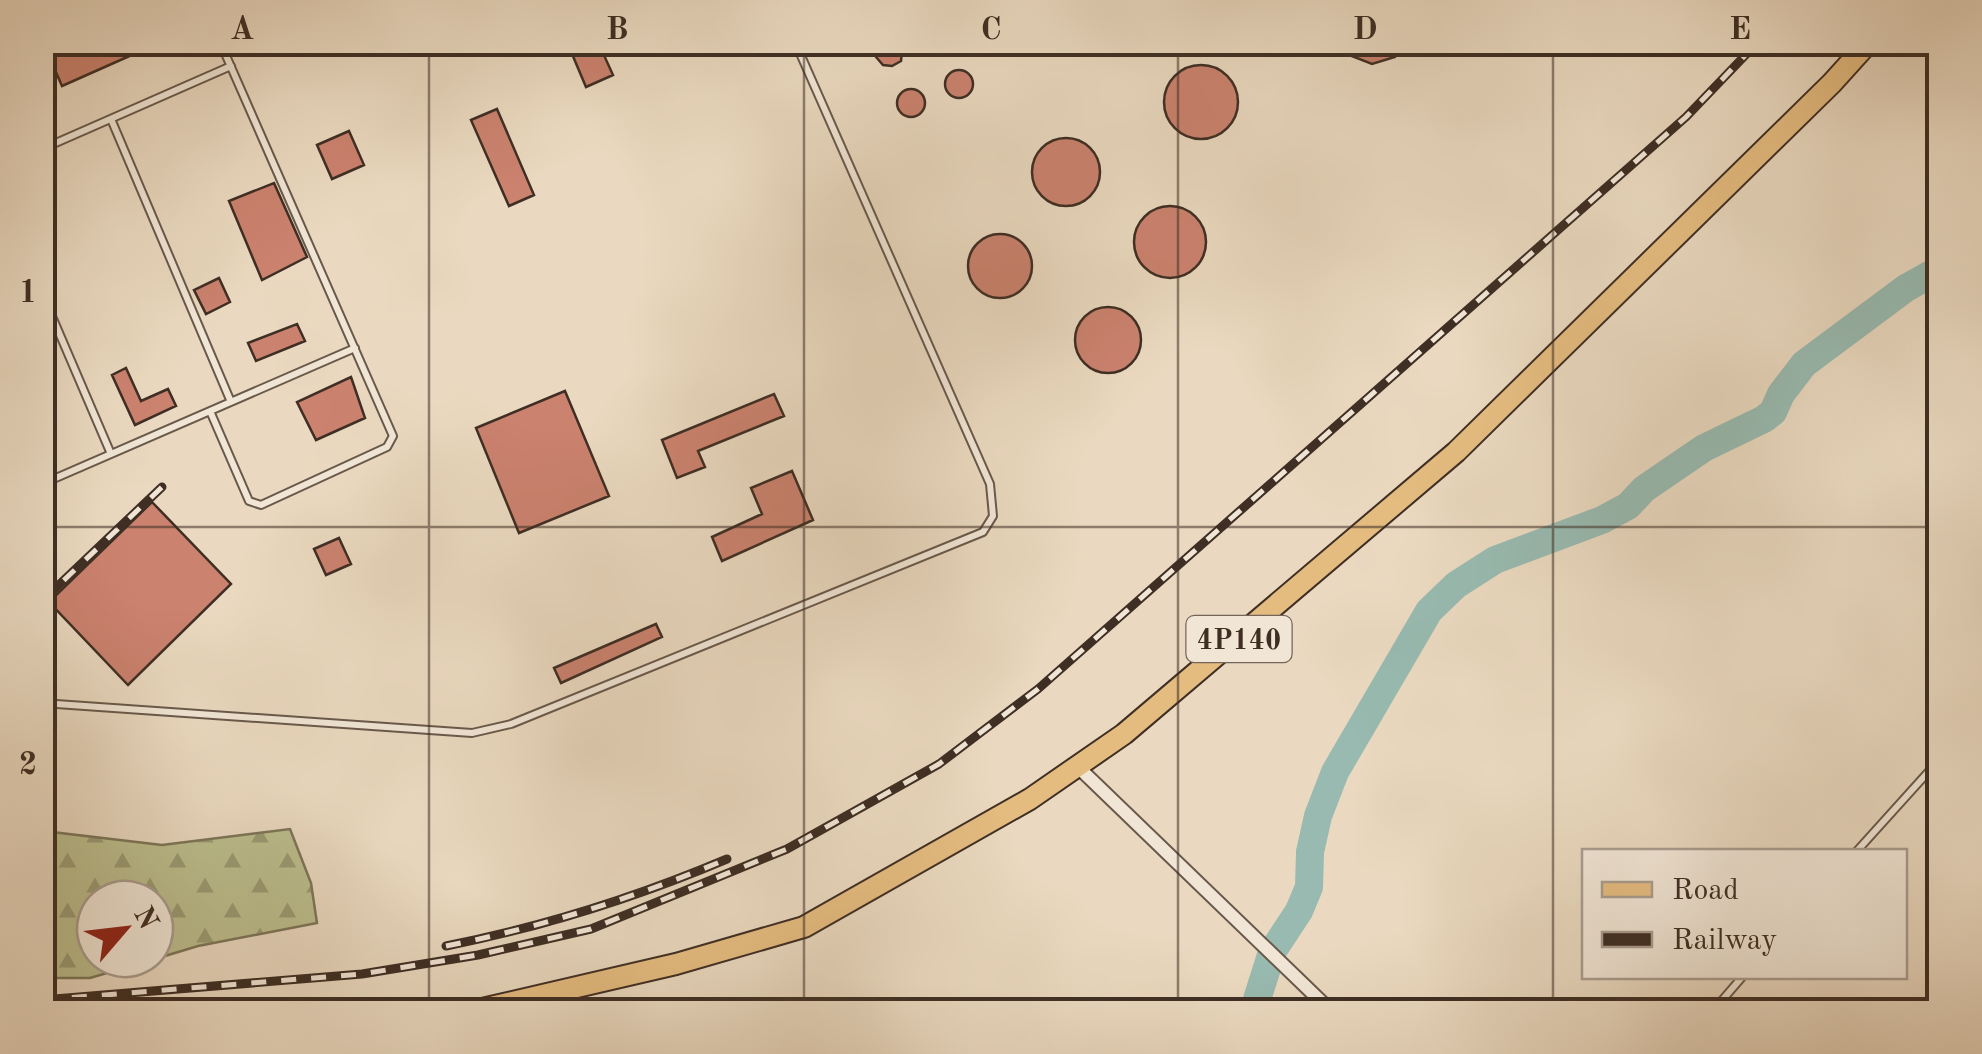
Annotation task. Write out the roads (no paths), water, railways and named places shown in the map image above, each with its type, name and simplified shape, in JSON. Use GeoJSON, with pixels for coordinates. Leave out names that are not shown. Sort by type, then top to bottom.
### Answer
{"type":"FeatureCollection","features":[{"type":"Feature","properties":{"kind":"main road","name":"4P140"},"geometry":{"type":"LineString","coordinates":[[468,1012],[676,964],[804,927],[1030,799],[1078,766],[1138,722],[1456,452],[1832,84],[1870,42]]}},
{"type":"Feature","properties":{"kind":"street"},"geometry":{"type":"LineString","coordinates":[[1078,766],[1332,1012]]}},
{"type":"Feature","properties":{"kind":"lane"},"geometry":{"type":"LineString","coordinates":[[210,411],[249,501],[262,506],[387,447],[393,436],[224,51],[226,42]]}},
{"type":"Feature","properties":{"kind":"lane"},"geometry":{"type":"LineString","coordinates":[[42,703],[472,732],[510,724],[983,532],[993,516],[990,484],[795,42]]}},
{"type":"Feature","properties":{"kind":"lane"},"geometry":{"type":"LineString","coordinates":[[42,149],[231,66]]}},
{"type":"Feature","properties":{"kind":"lane"},"geometry":{"type":"LineString","coordinates":[[111,119],[232,402]]}},
{"type":"Feature","properties":{"kind":"lane"},"geometry":{"type":"LineString","coordinates":[[42,293],[112,454]]}},
{"type":"Feature","properties":{"kind":"lane"},"geometry":{"type":"LineString","coordinates":[[42,484],[355,348]]}},
{"type":"Feature","properties":{"kind":"lane"},"geometry":{"type":"LineString","coordinates":[[1859,849],[1940,759]]}},
{"type":"Feature","properties":{"kind":"lane"},"geometry":{"type":"LineString","coordinates":[[1712,1012],[1740,979]]}},
{"type":"Feature","properties":{"kind":"waterway"},"geometry":{"type":"LineString","coordinates":[[1253,1012],[1272,952],[1299,911],[1309,887],[1310,852],[1318,816],[1335,772],[1429,611],[1456,585],[1495,560],[1602,520],[1628,506],[1644,489],[1704,448],[1764,419],[1773,412],[1781,394],[1804,364],[1906,288],[1940,269]]}},
{"type":"Feature","properties":{"kind":"railway"},"geometry":{"type":"LineString","coordinates":[[42,1000],[362,974],[478,955],[591,929],[787,849],[939,764],[1038,689],[1686,117],[1758,42]]}},
{"type":"Feature","properties":{"kind":"railway"},"geometry":{"type":"LineString","coordinates":[[42,601],[162,487]]}},
{"type":"Feature","properties":{"kind":"railway"},"geometry":{"type":"LineString","coordinates":[[446,946],[589,910],[727,859]]}}]}
